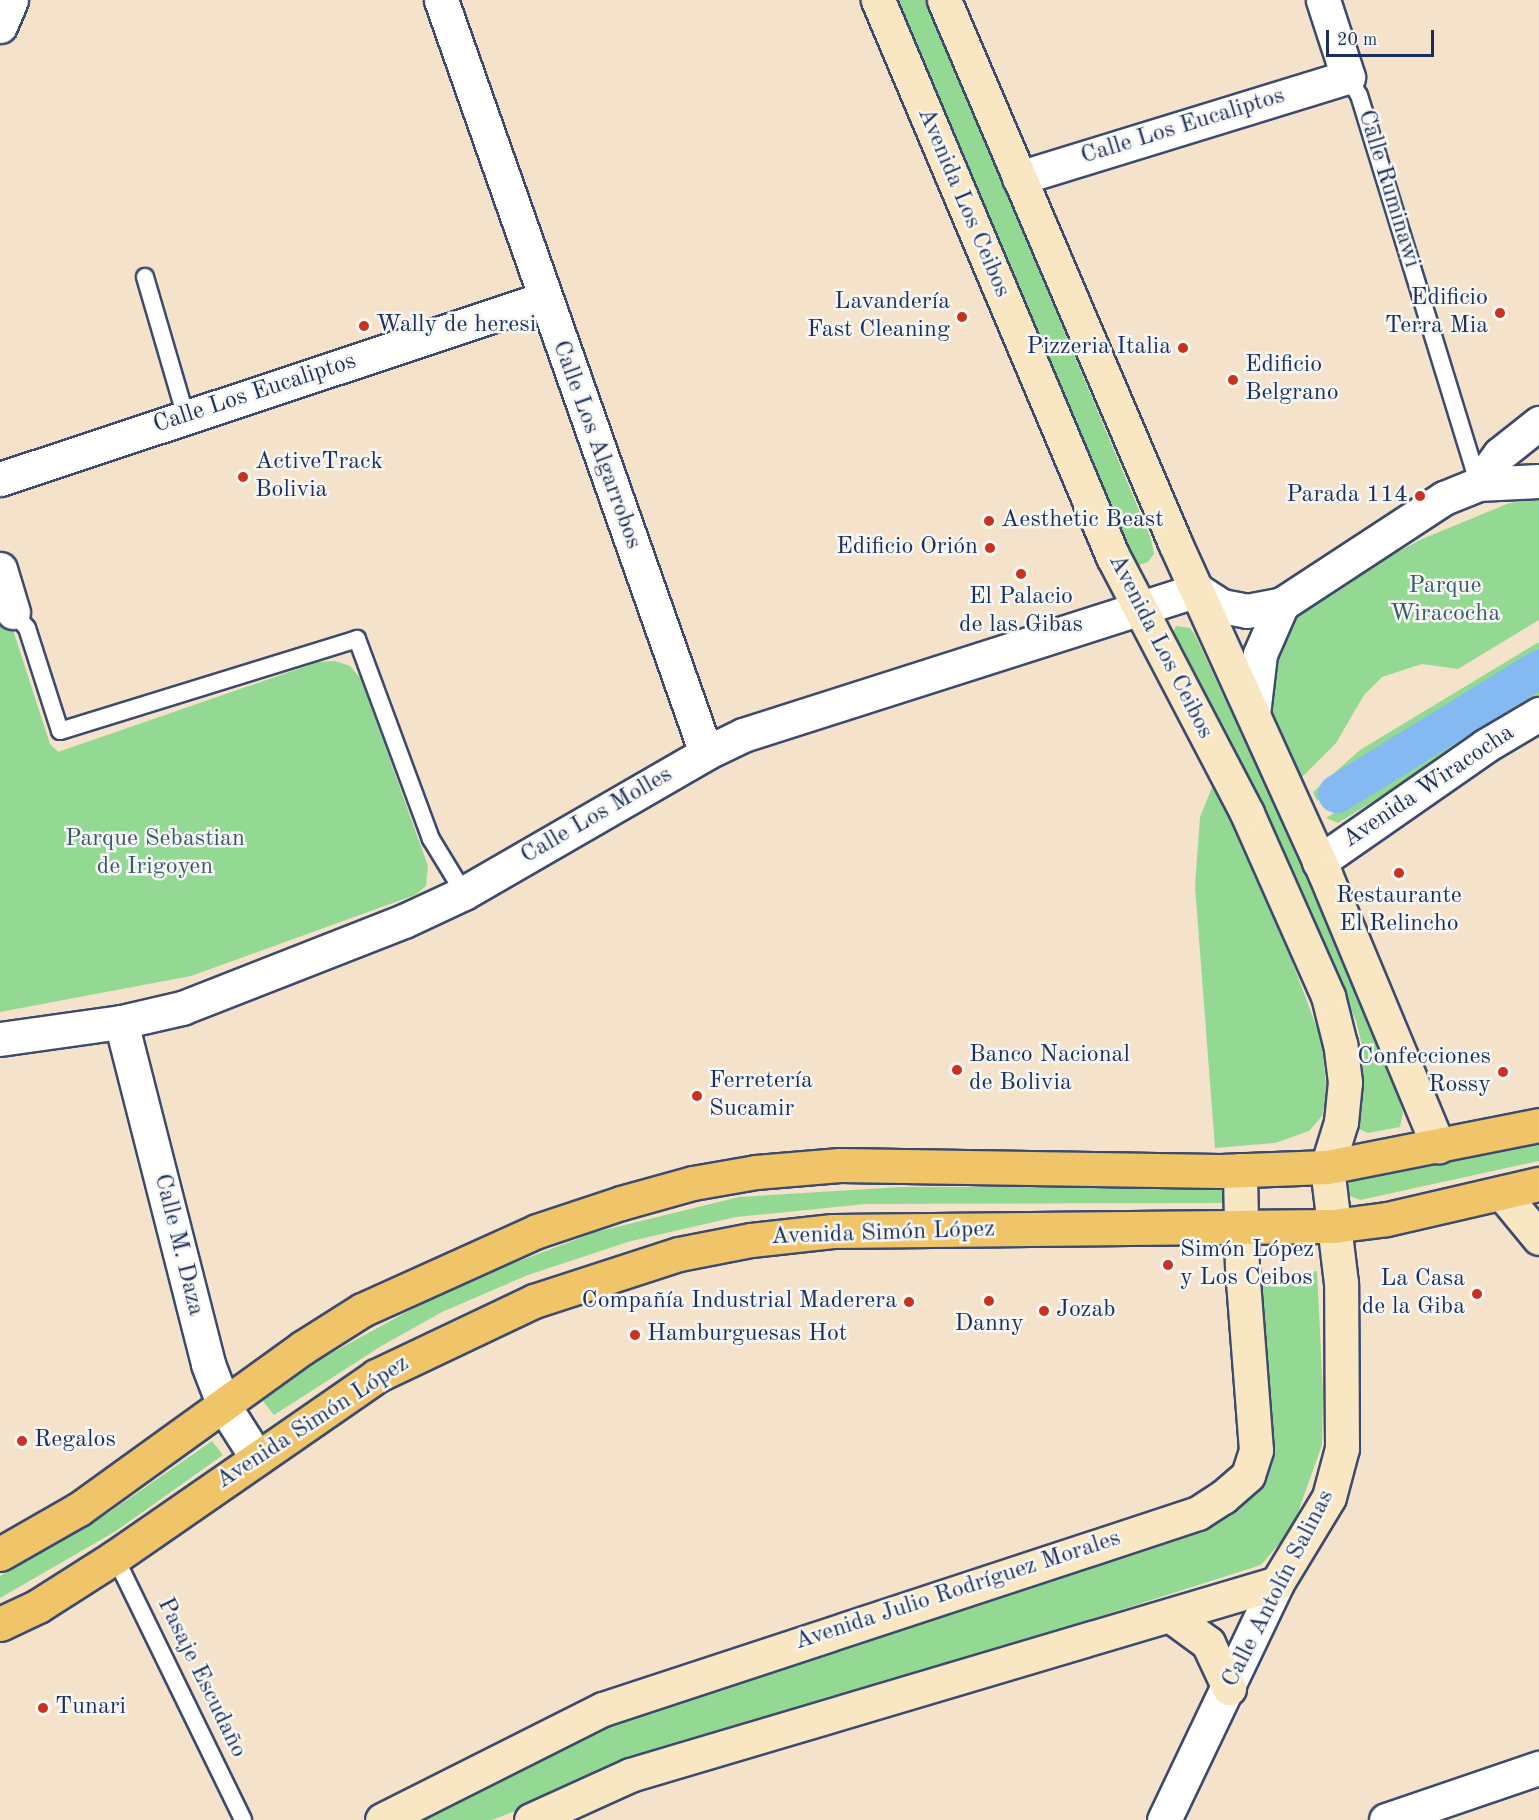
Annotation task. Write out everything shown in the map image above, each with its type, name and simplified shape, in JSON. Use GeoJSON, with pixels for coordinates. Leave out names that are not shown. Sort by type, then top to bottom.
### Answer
{"type":"FeatureCollection","features":[{"type":"Feature","properties":{"kind":"main road"},"geometry":{"type":"LineString","coordinates":[[0,1554],[78,1509],[302,1348],[362,1310],[449,1268],[537,1231],[693,1183],[756,1172],[840,1165],[1240,1170],[1328,1167],[1539,1125]]}},
{"type":"Feature","properties":{"kind":"main road","name":"Avenida Simón López"},"geometry":{"type":"LineString","coordinates":[[0,1624],[38,1606],[115,1557],[376,1377],[451,1338],[534,1301],[679,1254],[751,1240],[833,1231],[1240,1230],[1333,1226],[1502,1194],[1539,1184]]}},
{"type":"Feature","properties":{"kind":"street"},"geometry":{"type":"LineString","coordinates":[[0,26],[11,0]]}},
{"type":"Feature","properties":{"kind":"street","name":"Calle Los Algarrobos"},"geometry":{"type":"LineString","coordinates":[[441,0],[543,298],[706,753]]}},
{"type":"Feature","properties":{"kind":"street","name":"Avenida Los Ceibos"},"geometry":{"type":"LineString","coordinates":[[878,0],[1137,608],[1247,813],[1328,996],[1340,1044],[1344,1082],[1341,1122],[1328,1167]]}},
{"type":"Feature","properties":{"kind":"street"},"geometry":{"type":"LineString","coordinates":[[944,0],[1197,590],[1319,862],[1438,1146]]}},
{"type":"Feature","properties":{"kind":"street","name":"Calle Ruminawi"},"geometry":{"type":"LineString","coordinates":[[1323,0],[1348,77]]}},
{"type":"Feature","properties":{"kind":"street","name":"Calle Los Eucaliptos"},"geometry":{"type":"LineString","coordinates":[[1019,178],[1348,77]]}},
{"type":"Feature","properties":{"kind":"street","name":"Calle Los Eucaliptos"},"geometry":{"type":"LineString","coordinates":[[0,479],[543,298]]}},
{"type":"Feature","properties":{"kind":"street"},"geometry":{"type":"LineString","coordinates":[[1479,484],[1500,454],[1539,423]]}},
{"type":"Feature","properties":{"kind":"street"},"geometry":{"type":"LineString","coordinates":[[1197,590],[1222,606],[1247,611],[1282,604],[1444,498],[1479,484],[1539,481]]}},
{"type":"Feature","properties":{"kind":"street"},"geometry":{"type":"LineString","coordinates":[[0,569],[13,612]]}},
{"type":"Feature","properties":{"kind":"street","name":"Calle Los Molles"},"geometry":{"type":"LineString","coordinates":[[0,1039],[121,1022],[182,1008],[404,921],[464,893],[706,753],[743,735],[1197,590]]}},
{"type":"Feature","properties":{"kind":"street"},"geometry":{"type":"LineString","coordinates":[[1253,714],[1260,654],[1282,604]]}},
{"type":"Feature","properties":{"kind":"street","name":"Avenida Wiracocha"},"geometry":{"type":"LineString","coordinates":[[1319,862],[1485,746],[1539,714]]}},
{"type":"Feature","properties":{"kind":"street","name":"Calle M. Daza"},"geometry":{"type":"LineString","coordinates":[[121,1022],[208,1364],[224,1406],[257,1458]]}},
{"type":"Feature","properties":{"kind":"street","name":"Calle Antolín Salinas"},"geometry":{"type":"LineString","coordinates":[[1164,1820],[1229,1688],[1277,1583],[1329,1497],[1342,1448],[1341,1283],[1328,1167]]}},
{"type":"Feature","properties":{"kind":"street","name":"Avenida Julio Rodríguez Morales"},"geometry":{"type":"LineString","coordinates":[[382,1820],[603,1709],[1198,1513],[1223,1497],[1248,1475],[1256,1450],[1240,1230],[1240,1170]]}},
{"type":"Feature","properties":{"kind":"street"},"geometry":{"type":"LineString","coordinates":[[1502,1194],[1539,1238]]}},
{"type":"Feature","properties":{"kind":"street"},"geometry":{"type":"LineString","coordinates":[[531,1820],[630,1775],[1277,1583]]}},
{"type":"Feature","properties":{"kind":"street"},"geometry":{"type":"LineString","coordinates":[[1171,1616],[1208,1643],[1229,1688]]}},
{"type":"Feature","properties":{"kind":"street"},"geometry":{"type":"LineString","coordinates":[[1386,1820],[1539,1768]]}},
{"type":"Feature","properties":{"kind":"lane","name":"Calle Ruminawi"},"geometry":{"type":"LineString","coordinates":[[1348,77],[1359,95],[1479,484]]}},
{"type":"Feature","properties":{"kind":"lane"},"geometry":{"type":"LineString","coordinates":[[145,277],[186,417]]}},
{"type":"Feature","properties":{"kind":"lane"},"geometry":{"type":"LineString","coordinates":[[13,612],[27,628],[60,731],[357,639],[431,839],[464,893]]}},
{"type":"Feature","properties":{"kind":"lane","name":"Pasaje Escudaño"},"geometry":{"type":"LineString","coordinates":[[115,1557],[243,1820]]}},
{"type":"Feature","properties":{"kind":"green space"},"geometry":{"type":"Polygon","coordinates":[[[897,0],[926,0],[1151,539],[1154,554],[1148,562],[1139,565],[1131,557],[897,0]]]}},
{"type":"Feature","properties":{"kind":"green space","name":"Parque Wiracocha"},"geometry":{"type":"Polygon","coordinates":[[[1539,496],[1539,620],[1458,669],[1422,664],[1382,677],[1364,695],[1336,743],[1299,780],[1271,721],[1267,698],[1267,681],[1288,621],[1356,574],[1422,539],[1507,504],[1539,496]]]}},
{"type":"Feature","properties":{"kind":"green space","name":"Parque Sebastian de Irigoyen"},"geometry":{"type":"Polygon","coordinates":[[[0,590],[50,744],[58,752],[318,662],[335,661],[350,666],[361,679],[428,866],[426,886],[415,895],[191,976],[0,1012],[0,590]]]}},
{"type":"Feature","properties":{"kind":"green space"},"geometry":{"type":"Polygon","coordinates":[[[1176,626],[1190,628],[1194,633],[1259,771],[1389,1067],[1403,1113],[1400,1127],[1368,1133],[1359,1129],[1364,1053],[1356,1021],[1278,840],[1170,638],[1176,626]]]}},
{"type":"Feature","properties":{"kind":"green space"},"geometry":{"type":"Polygon","coordinates":[[[1539,642],[1539,660],[1317,801],[1313,792],[1360,750],[1539,642]]]}},
{"type":"Feature","properties":{"kind":"green space"},"geometry":{"type":"Polygon","coordinates":[[[1539,684],[1539,699],[1338,823],[1326,818],[1539,684]]]}},
{"type":"Feature","properties":{"kind":"green space"},"geometry":{"type":"Polygon","coordinates":[[[1213,785],[1245,843],[1322,1041],[1327,1098],[1322,1116],[1309,1131],[1275,1143],[1215,1148],[1195,886],[1200,817],[1213,785]]]}},
{"type":"Feature","properties":{"kind":"green space"},"geometry":{"type":"Polygon","coordinates":[[[1539,1143],[1539,1161],[1360,1200],[1347,1195],[1349,1182],[1358,1179],[1539,1143]]]}},
{"type":"Feature","properties":{"kind":"green space"},"geometry":{"type":"Polygon","coordinates":[[[901,1187],[1226,1187],[1226,1203],[866,1204],[736,1217],[631,1241],[528,1275],[442,1312],[383,1345],[274,1415],[263,1401],[319,1360],[456,1285],[596,1232],[739,1197],[901,1187]]]}},
{"type":"Feature","properties":{"kind":"green space"},"geometry":{"type":"Polygon","coordinates":[[[1317,1271],[1323,1394],[1322,1445],[1292,1529],[1261,1565],[634,1765],[492,1820],[412,1820],[611,1720],[1237,1506],[1256,1490],[1266,1474],[1272,1447],[1256,1277],[1317,1271]]]}},
{"type":"Feature","properties":{"kind":"green space"},"geometry":{"type":"Polygon","coordinates":[[[212,1441],[223,1455],[116,1531],[0,1598],[0,1576],[104,1516],[212,1441]]]}},
{"type":"Feature","properties":{"kind":"waterway"},"geometry":{"type":"LineString","coordinates":[[1337,794],[1539,669]]}},
{"type":"Feature","properties":{"kind":"place","name":"Edificio Terra Mia"},"geometry":{"type":"Point","coordinates":[1500,313]}},
{"type":"Feature","properties":{"kind":"place","name":"Lavandería Fast Cleaning"},"geometry":{"type":"Point","coordinates":[962,317]}},
{"type":"Feature","properties":{"kind":"place","name":"Wally de heresi"},"geometry":{"type":"Point","coordinates":[364,326]}},
{"type":"Feature","properties":{"kind":"place","name":"Pizzeria Italia"},"geometry":{"type":"Point","coordinates":[1183,348]}},
{"type":"Feature","properties":{"kind":"place","name":"Edificio Belgrano"},"geometry":{"type":"Point","coordinates":[1233,380]}},
{"type":"Feature","properties":{"kind":"place","name":"ActiveTrack Bolivia"},"geometry":{"type":"Point","coordinates":[243,477]}},
{"type":"Feature","properties":{"kind":"place","name":"Parada 114"},"geometry":{"type":"Point","coordinates":[1420,496]}},
{"type":"Feature","properties":{"kind":"place","name":"Aesthetic Beast"},"geometry":{"type":"Point","coordinates":[989,521]}},
{"type":"Feature","properties":{"kind":"place","name":"Edificio Orión"},"geometry":{"type":"Point","coordinates":[990,548]}},
{"type":"Feature","properties":{"kind":"place","name":"El Palacio de las Gibas"},"geometry":{"type":"Point","coordinates":[1021,574]}},
{"type":"Feature","properties":{"kind":"place","name":"Restaurante El Relincho"},"geometry":{"type":"Point","coordinates":[1399,873]}},
{"type":"Feature","properties":{"kind":"place","name":"Banco Nacional de Bolivia"},"geometry":{"type":"Point","coordinates":[957,1070]}},
{"type":"Feature","properties":{"kind":"place","name":"Confecciones Rossy"},"geometry":{"type":"Point","coordinates":[1503,1072]}},
{"type":"Feature","properties":{"kind":"place","name":"Ferretería Sucamir"},"geometry":{"type":"Point","coordinates":[697,1096]}},
{"type":"Feature","properties":{"kind":"place","name":"Simón López y Los Ceibos"},"geometry":{"type":"Point","coordinates":[1168,1265]}},
{"type":"Feature","properties":{"kind":"place","name":"La Casa de la Giba"},"geometry":{"type":"Point","coordinates":[1477,1294]}},
{"type":"Feature","properties":{"kind":"place","name":"Danny"},"geometry":{"type":"Point","coordinates":[989,1301]}},
{"type":"Feature","properties":{"kind":"place","name":"Compañía Industrial Maderera"},"geometry":{"type":"Point","coordinates":[909,1302]}},
{"type":"Feature","properties":{"kind":"place","name":"Jozab"},"geometry":{"type":"Point","coordinates":[1044,1311]}},
{"type":"Feature","properties":{"kind":"place","name":"Hamburguesas Hot"},"geometry":{"type":"Point","coordinates":[635,1335]}},
{"type":"Feature","properties":{"kind":"place","name":"Regalos"},"geometry":{"type":"Point","coordinates":[22,1441]}},
{"type":"Feature","properties":{"kind":"place","name":"Tunari"},"geometry":{"type":"Point","coordinates":[43,1708]}}]}
